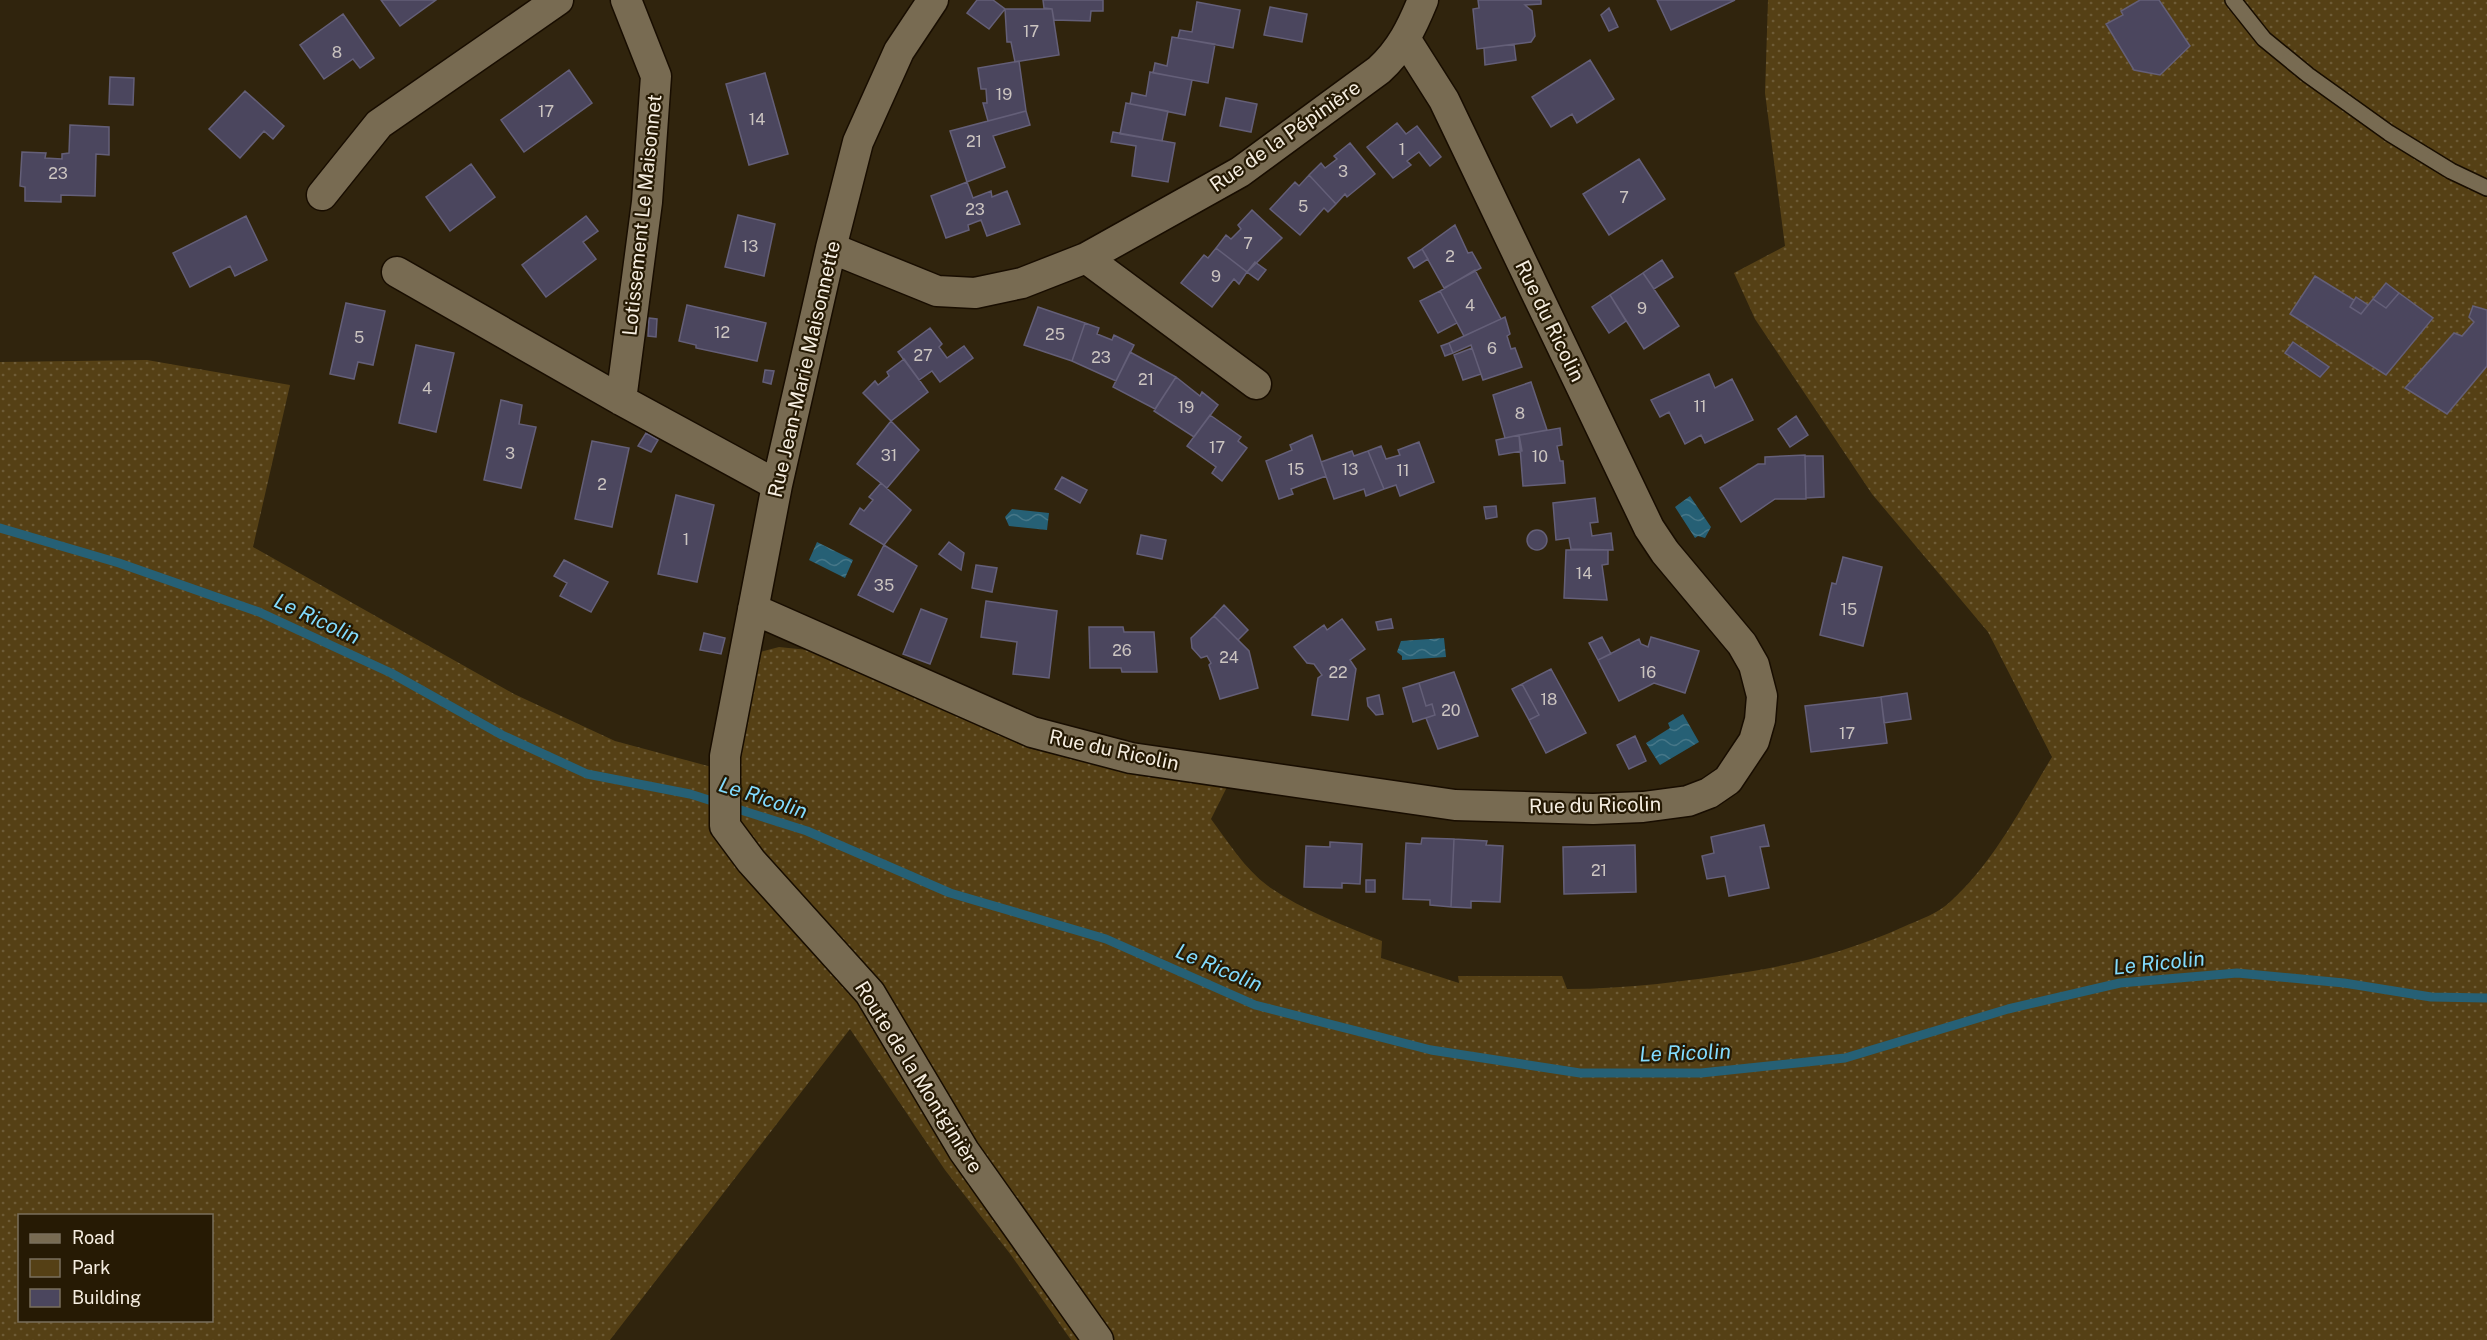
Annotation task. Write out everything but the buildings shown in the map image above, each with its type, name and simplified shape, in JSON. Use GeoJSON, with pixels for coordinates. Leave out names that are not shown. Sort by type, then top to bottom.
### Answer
{"type":"FeatureCollection","features":[{"type":"Feature","properties":{"kind":"street"},"geometry":{"type":"LineString","coordinates":[[322,195],[378,124],[558,0]]}},
{"type":"Feature","properties":{"kind":"street","name":"Lotissement Le Maisonnet"},"geometry":{"type":"LineString","coordinates":[[621,400],[647,202],[656,76],[626,0]]}},
{"type":"Feature","properties":{"kind":"street","name":"Rue Jean-Marie Maisonnette"},"geometry":{"type":"LineString","coordinates":[[725,826],[725,756],[777,485],[831,248],[858,142],[899,51],[933,0]]}},
{"type":"Feature","properties":{"kind":"street","name":"Rue de la Pépinière"},"geometry":{"type":"LineString","coordinates":[[831,248],[937,291],[975,293],[1022,283],[1086,258],[1240,172],[1379,70],[1406,40],[1423,0]]}},
{"type":"Feature","properties":{"kind":"street","name":"Rue du Ricolin"},"geometry":{"type":"LineString","coordinates":[[753,609],[1032,732],[1131,758],[1455,805],[1593,809],[1643,807],[1688,801],[1709,793],[1728,780],[1749,751],[1760,720],[1762,696],[1754,665],[1742,644],[1672,560],[1649,528],[1444,100],[1406,40]]}},
{"type":"Feature","properties":{"kind":"street"},"geometry":{"type":"LineString","coordinates":[[1086,258],[1256,384]]}},
{"type":"Feature","properties":{"kind":"street"},"geometry":{"type":"LineString","coordinates":[[397,272],[621,400],[777,485]]}},
{"type":"Feature","properties":{"kind":"street","name":"Route de la Montginière"},"geometry":{"type":"LineString","coordinates":[[725,826],[751,861],[870,993],[964,1151],[1098,1340]]}},
{"type":"Feature","properties":{"kind":"lane"},"geometry":{"type":"LineString","coordinates":[[2233,0],[2264,39],[2308,75],[2389,133],[2451,171],[2487,188]]}},
{"type":"Feature","properties":{"kind":"green space"},"geometry":{"type":"Polygon","coordinates":[[[1768,0],[2487,0],[2487,1340],[1071,1340],[1011,1255],[945,1170],[850,1029],[610,1340],[0,1340],[0,362],[147,360],[290,385],[253,547],[514,694],[615,741],[734,773],[756,653],[779,647],[808,650],[1028,748],[1136,775],[1227,787],[1211,819],[1244,863],[1281,895],[1382,941],[1381,958],[1459,983],[1458,976],[1562,976],[1567,989],[1590,989],[1680,981],[1747,972],[1807,960],[1846,949],[1922,919],[1951,901],[1981,869],[2018,814],[2052,757],[1988,632],[1872,494],[1755,319],[1734,273],[1785,246],[1765,93],[1768,0]]]}},
{"type":"Feature","properties":{"kind":"water"},"geometry":{"type":"Polygon","coordinates":[[[1690,496],[1711,527],[1705,538],[1698,536],[1695,538],[1675,507],[1690,496]]]}},
{"type":"Feature","properties":{"kind":"water"},"geometry":{"type":"Polygon","coordinates":[[[1012,509],[1049,513],[1047,530],[1009,526],[1005,517],[1012,509]]]}},
{"type":"Feature","properties":{"kind":"water"},"geometry":{"type":"Polygon","coordinates":[[[817,542],[853,560],[845,578],[809,560],[817,542]]]}},
{"type":"Feature","properties":{"kind":"water"},"geometry":{"type":"Polygon","coordinates":[[[1444,638],[1446,657],[1402,660],[1402,656],[1397,652],[1401,641],[1444,638]]]}},
{"type":"Feature","properties":{"kind":"water"},"geometry":{"type":"Polygon","coordinates":[[[1683,714],[1699,742],[1660,765],[1646,743],[1670,728],[1668,723],[1683,714]]]}},
{"type":"Feature","properties":{"kind":"waterway","name":"Le Ricolin"},"geometry":{"type":"LineString","coordinates":[[0,528],[119,563],[259,612],[391,673],[502,735],[587,774],[690,794],[807,831],[950,893],[1106,939],[1255,1005],[1431,1050],[1580,1073],[1701,1073],[1845,1058],[2008,1009],[2120,983],[2237,973],[2344,983],[2431,997],[2487,998]]}}]}
